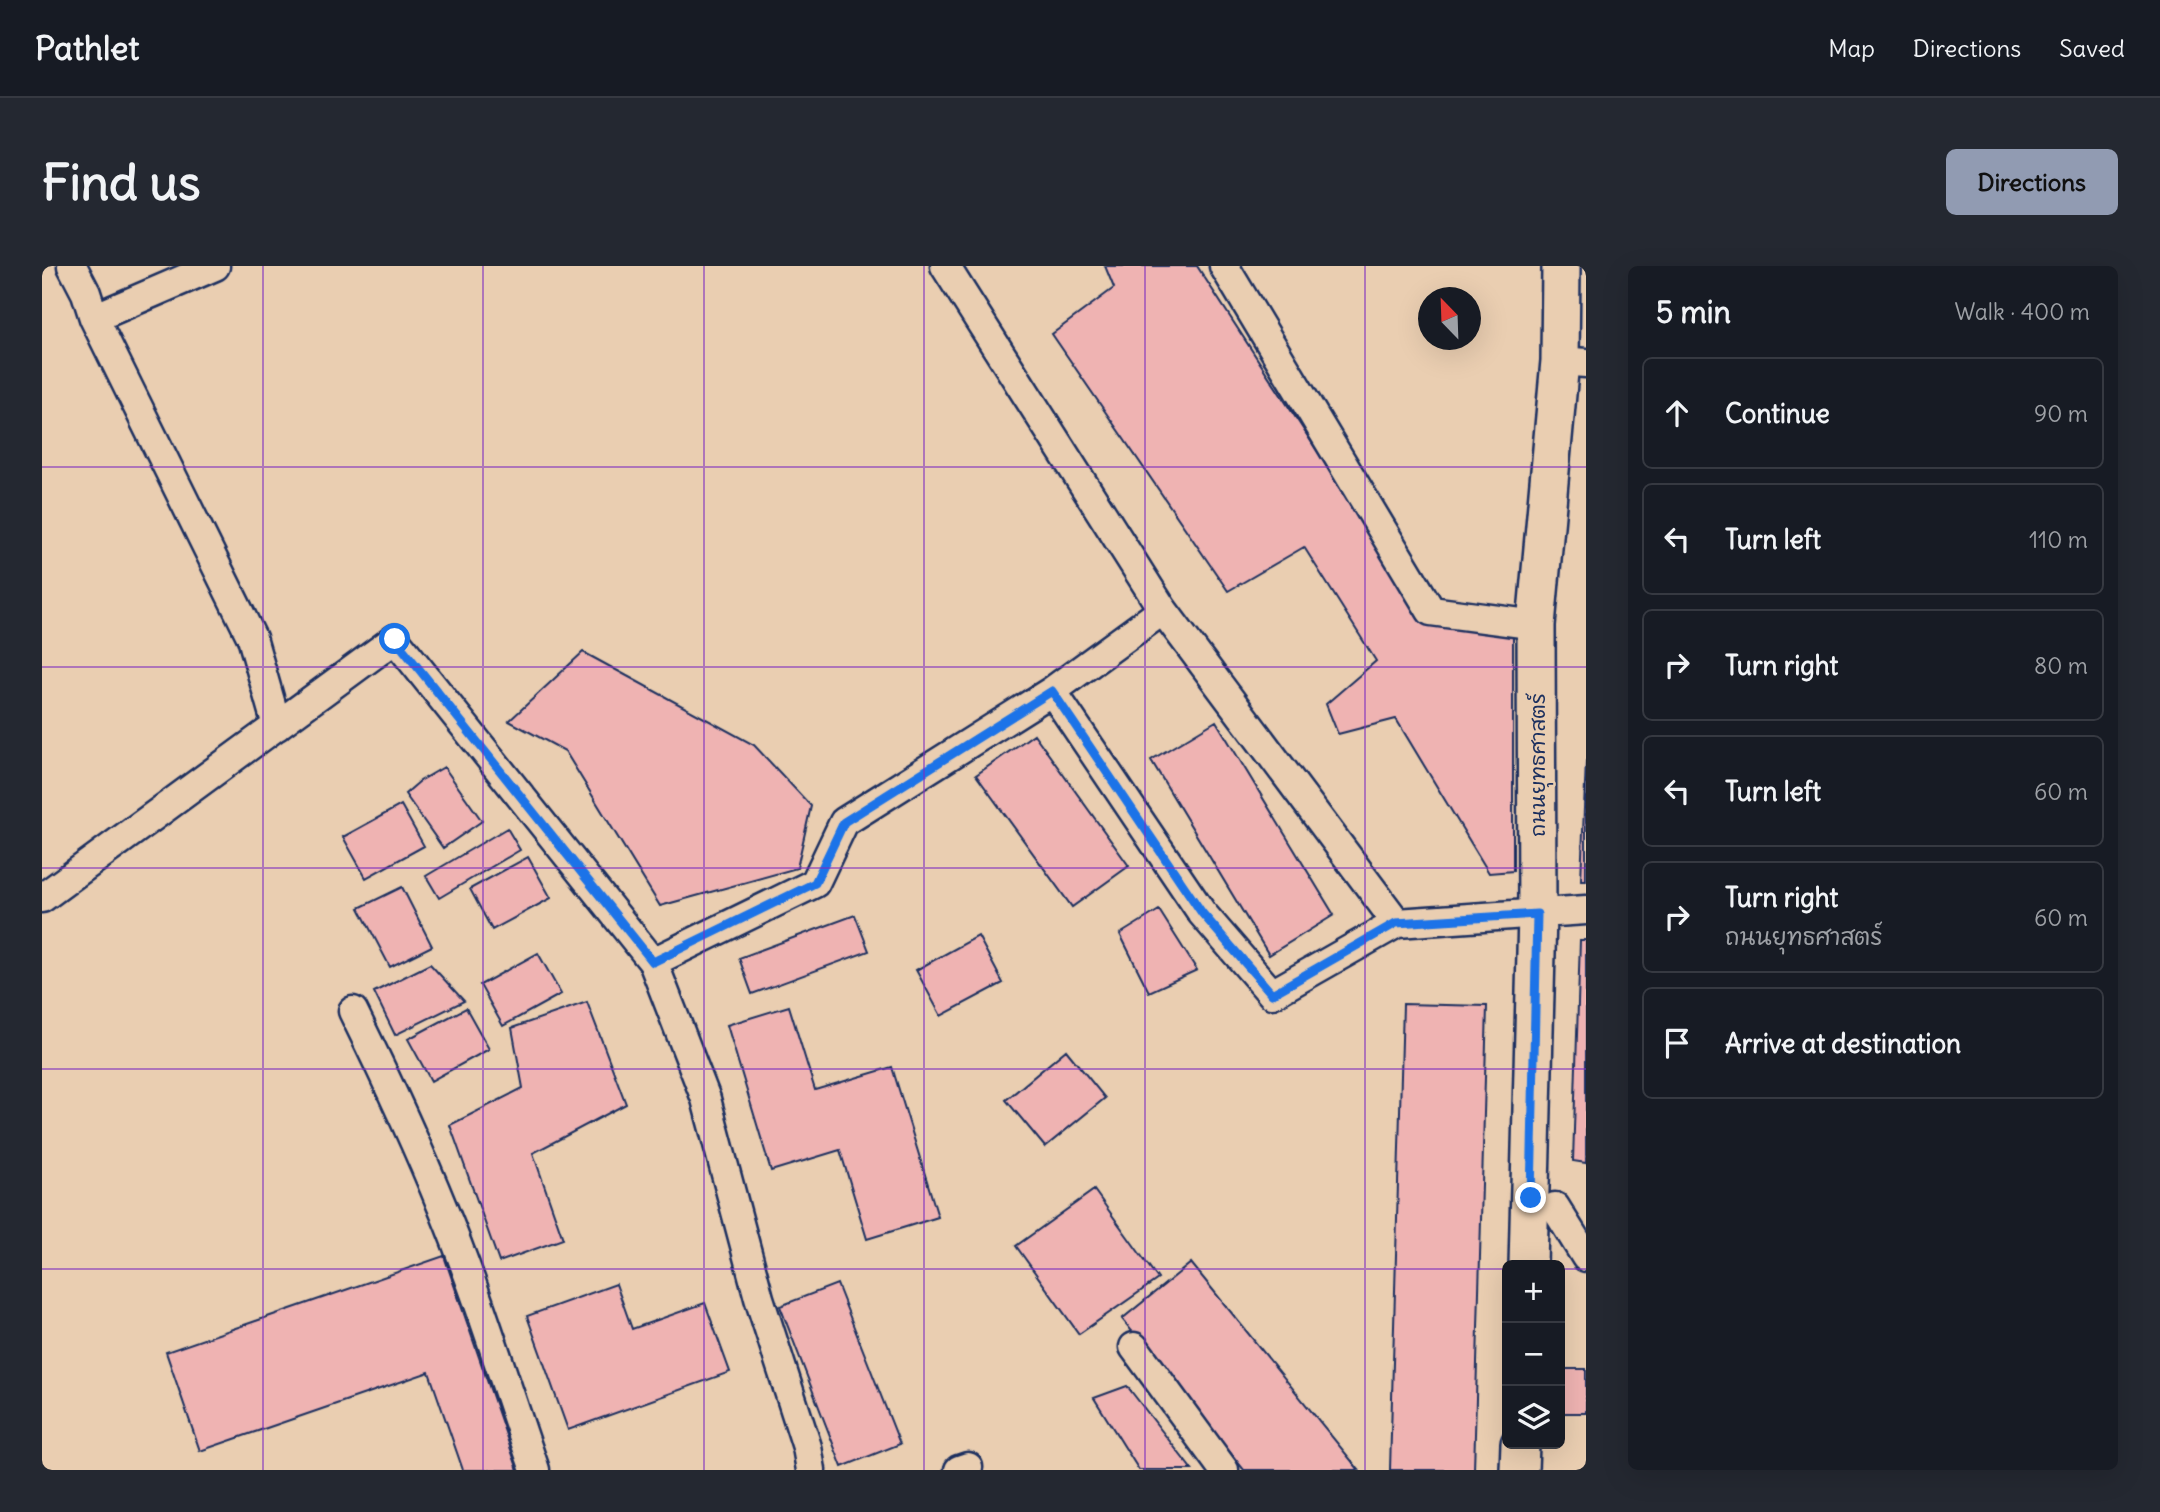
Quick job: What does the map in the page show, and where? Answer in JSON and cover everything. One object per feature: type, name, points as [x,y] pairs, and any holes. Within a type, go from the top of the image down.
[{"type":"street","points":[[72,266],[252,638],[277,726]]},
{"type":"street","points":[[90,305],[215,266]]},
{"type":"street","points":[[945,266],[1163,610],[1396,923]]},
{"type":"street","points":[[1224,266],[1431,611],[1536,625]]},
{"type":"street","name":"ถนนยุทธศาสตร์","points":[[1529,1260],[1543,1202],[1537,914],[1536,625],[1573,362],[1561,266]]},
{"type":"street","points":[[653,962],[815,883],[844,822],[1052,691],[1163,610]]},
{"type":"street","points":[[42,898],[395,639],[653,962],[706,1099],[759,1298],[807,1447],[811,1470]]},
{"type":"street","points":[[1052,691],[1202,913],[1272,994],[1396,923],[1586,910]]},
{"type":"street","points":[[353,1011],[387,1079],[443,1209],[471,1282],[535,1470]]},
{"type":"street","points":[[1543,1202],[1586,1211]]},
{"type":"street","points":[[1543,1202],[1586,1257]]},
{"type":"street","points":[[1134,1347],[1224,1470]]},
{"type":"street","points":[[1519,1470],[1520,1449]]},
{"type":"building","points":[[1105,266],[1197,266],[1426,618],[1513,627],[1513,871],[1489,873],[1396,719],[1338,734],[1326,704],[1376,661],[1304,547],[1228,591],[1052,334],[1114,288]]},
{"type":"building","points":[[583,652],[754,745],[811,806],[797,868],[660,906],[565,751],[509,721]]},
{"type":"building","points":[[1216,721],[1334,915],[1269,955],[1151,760]]},
{"type":"building","points":[[1034,734],[1129,866],[1072,907],[976,775]]},
{"type":"building","points":[[1586,760],[1586,880],[1581,880]]},
{"type":"building","points":[[444,767],[482,821],[443,848],[405,794],[420,781]]},
{"type":"building","points":[[401,805],[424,846],[366,878],[343,837]]},
{"type":"building","points":[[507,828],[520,850],[439,898],[426,876]]},
{"type":"building","points":[[528,857],[551,898],[492,930],[470,889]]},
{"type":"building","points":[[402,887],[432,946],[390,967],[359,908]]},
{"type":"building","points":[[1159,910],[1197,970],[1149,992],[1120,934]]},
{"type":"building","points":[[855,915],[869,951],[752,994],[739,958]]},
{"type":"building","points":[[978,936],[1003,983],[941,1016],[916,970]]},
{"type":"building","points":[[1580,940],[1586,940],[1586,1163],[1573,1161]]},
{"type":"building","points":[[538,953],[561,994],[503,1026],[480,985]]},
{"type":"building","points":[[430,964],[464,1001],[395,1035],[374,992]]},
{"type":"building","points":[[587,1002],[626,1104],[533,1153],[563,1239],[499,1262],[450,1125],[523,1088],[512,1028]]},
{"type":"building","points":[[1403,1004],[1487,1006],[1474,1470],[1390,1470]]},
{"type":"building","points":[[789,1006],[815,1090],[892,1067],[938,1217],[867,1239],[840,1150],[771,1171],[727,1025]]},
{"type":"building","points":[[466,1008],[489,1049],[431,1081],[408,1039]]},
{"type":"building","points":[[1066,1050],[1105,1098],[1045,1147],[1006,1100]]},
{"type":"building","points":[[1094,1190],[1158,1279],[1079,1334],[1016,1246]]},
{"type":"building","points":[[444,1256],[518,1470],[463,1470],[429,1372],[200,1451],[166,1352]]},
{"type":"building","points":[[1191,1263],[1359,1470],[1244,1470],[1122,1319]]},
{"type":"building","points":[[616,1284],[632,1329],[705,1303],[730,1372],[568,1430],[527,1316]]},
{"type":"building","points":[[837,1284],[900,1444],[842,1467],[780,1306]]},
{"type":"building","points":[[1565,1369],[1586,1369],[1586,1413],[1565,1413]]},
{"type":"building","points":[[1127,1386],[1192,1470],[1139,1470],[1094,1398]]},
{"type":"route","points":[[395,639],[653,962],[815,883],[844,822],[1052,691],[1202,913],[1272,994],[1396,923],[1537,914],[1531,1198]]}]
